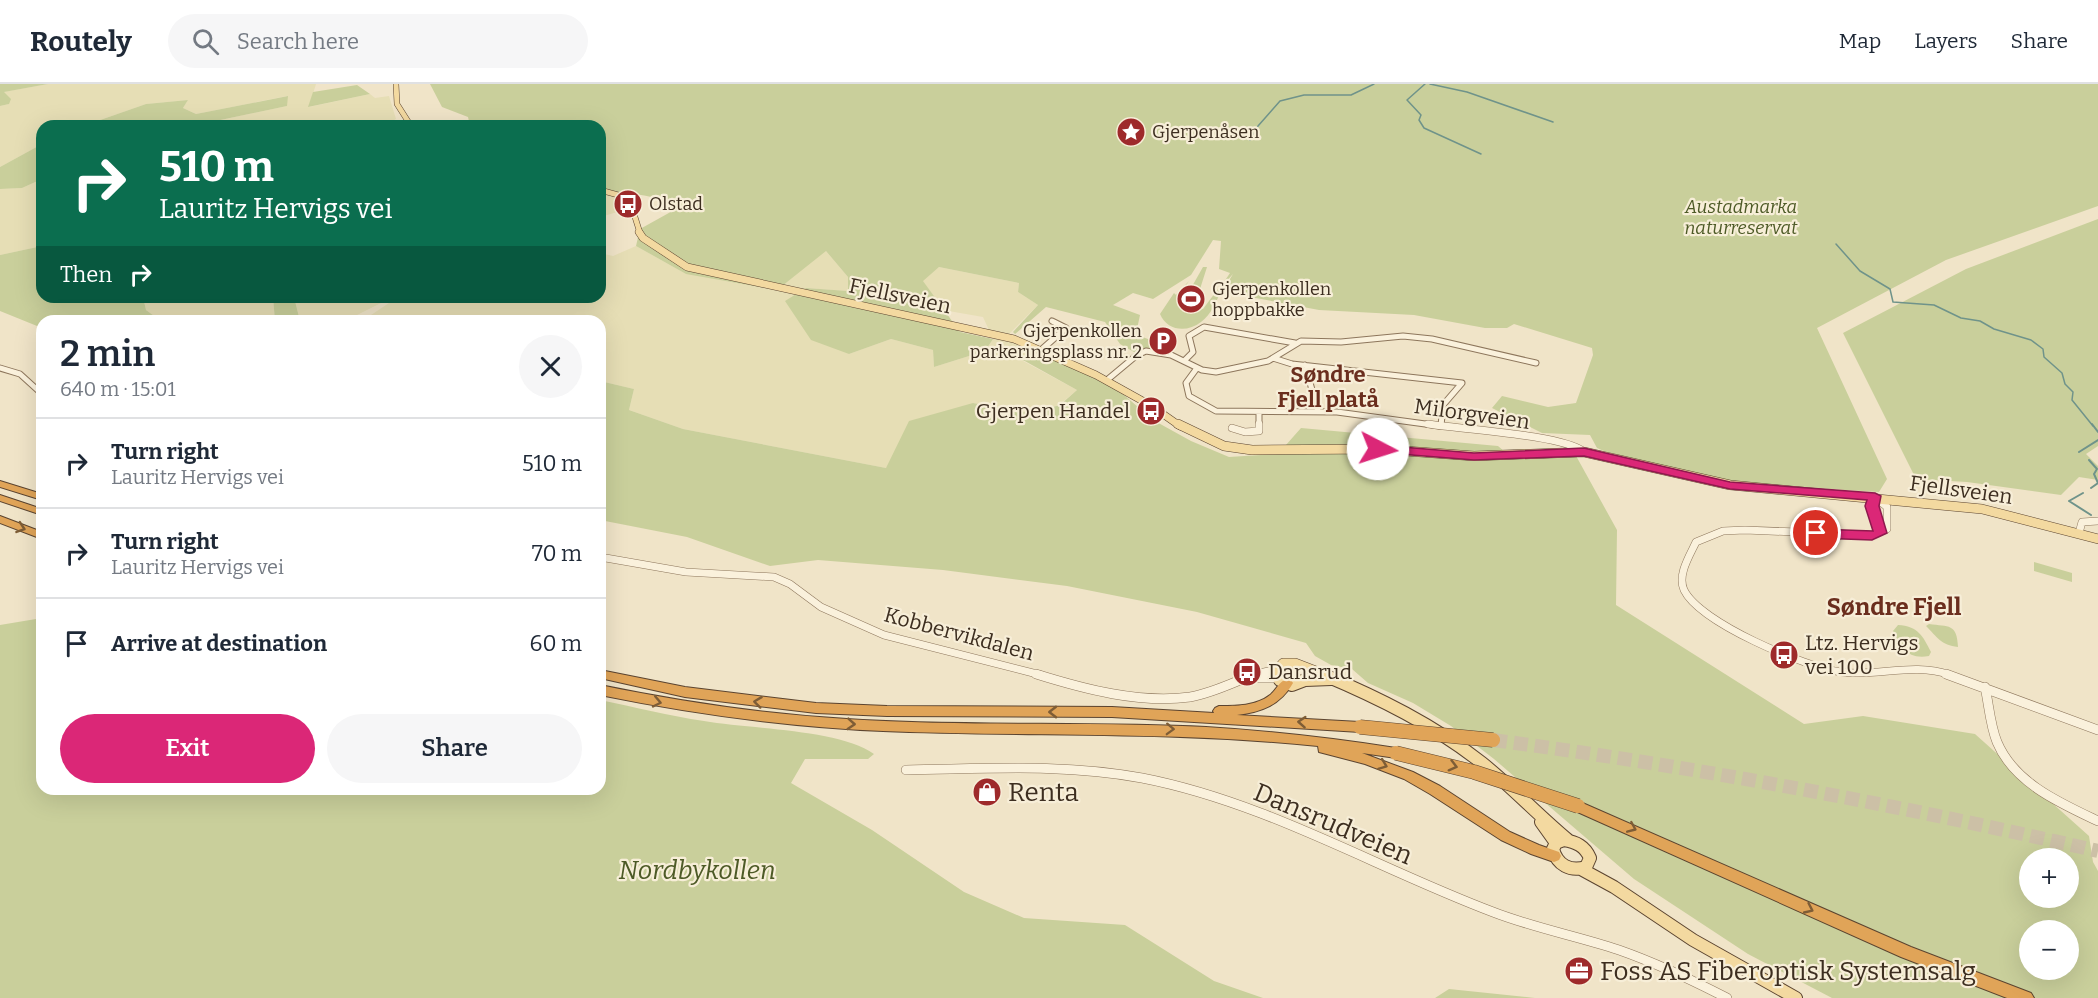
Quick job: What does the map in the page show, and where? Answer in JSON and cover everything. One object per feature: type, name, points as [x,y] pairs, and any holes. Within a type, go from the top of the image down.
[{"type":"highway","points":[[0,484],[36,495]]},
{"type":"highway","points":[[0,498],[36,510]]},
{"type":"highway","points":[[0,519],[36,534]]},
{"type":"highway","points":[[606,675],[685,692],[816,708],[887,711],[1112,712],[1251,709],[1274,700],[1281,677]]},
{"type":"highway","points":[[606,691],[687,707],[812,722],[896,726],[1223,731],[1316,740],[1396,753],[1474,772],[1578,806],[1906,952],[2026,998]]},
{"type":"highway","points":[[1112,712],[1360,727],[1493,740]]},
{"type":"highway","points":[[1223,731],[1324,748],[1389,766],[1433,788],[1515,843],[1560,846]]},
{"type":"main road","points":[[396,84],[399,107],[407,120]]},
{"type":"main road","name":"Fjellsveien","points":[[606,191],[629,198],[636,226],[643,238],[687,267],[929,322],[996,333],[1041,350],[1107,380],[1193,434],[1233,448],[1357,448],[1474,456],[1584,452],[1730,485],[1875,496],[1982,509],[2098,539]]},
{"type":"main road","points":[[1305,674],[1297,684],[1281,677],[1289,662],[1305,674],[1331,679],[1376,696],[1443,734],[1483,764],[1537,815],[1560,846],[1563,865],[1585,866],[1693,940],[1796,998]]},
{"type":"main road","points":[[1560,846],[1585,849],[1585,866]]},
{"type":"street","points":[[1041,350],[1066,328],[1052,321]]},
{"type":"street","points":[[1184,361],[1193,352],[1189,336],[1204,327],[1295,343],[1417,336],[1536,363]]},
{"type":"street","points":[[1107,380],[1142,352],[1163,353],[1197,368],[1221,371],[1273,358],[1295,343]]},
{"type":"street","points":[[1273,358],[1305,365],[1462,383],[1443,405],[1442,426]]},
{"type":"street","points":[[1305,365],[1318,411]]},
{"type":"street","points":[[0,368],[20,374],[36,389]]},
{"type":"street","name":"Milorgveien","points":[[1197,368],[1185,386],[1192,399],[1216,411],[1318,411],[1562,443],[1577,446],[1584,452]]},
{"type":"street","points":[[1232,428],[1245,432],[1259,431],[1259,412]]},
{"type":"street","points":[[1880,533],[1872,506],[1875,496],[1887,507],[1887,529],[1880,533],[1872,535],[1723,531],[1696,542],[1684,574],[1683,586],[1692,602],[1707,615],[1757,642],[1816,666],[1841,672],[1922,669],[1944,673],[2098,730]]},
{"type":"street","points":[[2079,533],[2082,522],[2098,521]]},
{"type":"street","name":"Kobbervikdalen","points":[[606,558],[686,572],[774,577],[790,584],[820,607],[884,635],[991,661],[1091,689],[1141,696],[1189,697],[1246,678],[1281,677]]},
{"type":"street","points":[[1985,687],[1998,742],[2006,757],[2041,790],[2098,821]]},
{"type":"street","name":"Dansrudveien","points":[[906,770],[1080,768],[1143,778],[1200,793],[1315,836],[1444,893],[1496,913],[1603,945],[1656,964],[1727,998]]},
{"type":"shaded area","points":[[48,84],[316,84],[309,107],[370,94],[375,98],[389,96],[396,119],[220,120],[287,106],[287,96],[196,114],[183,108],[188,100],[146,104],[100,120],[36,120],[36,147],[0,167],[0,106],[9,104],[3,92]]},
{"type":"shaded area","points":[[36,182],[36,247],[0,255],[0,189],[22,188]]},
{"type":"shaded area","points":[[606,191],[636,192],[621,211],[606,215]]},
{"type":"shaded area","points":[[636,246],[686,274],[826,251],[848,277],[848,291],[806,288],[849,354],[891,339],[933,350],[934,367],[985,351],[993,339],[983,317],[943,310],[922,280],[939,267],[1019,283],[1018,292],[1038,305],[1005,338],[1034,351],[1023,361],[1077,390],[1059,405],[1031,413],[973,403],[886,468],[683,429],[629,410],[634,389],[606,382],[606,315],[371,315],[389,303],[606,303],[606,254],[613,256]]},
{"type":"shaded area","points":[[144,303],[274,303],[274,315],[153,315],[146,310]]},
{"type":"shaded area","points":[[296,303],[381,303],[357,315],[298,315]]},
{"type":"green space","points":[[0,84],[48,84],[4,92],[11,99],[9,104],[0,106]]},
{"type":"green space","name":"Austadmarka naturreservat","points":[[430,84],[2098,84],[2098,206],[1946,260],[1817,328],[1887,479],[1879,492],[1761,485],[1699,476],[1604,451],[1597,448],[1590,435],[1542,433],[1492,408],[1502,396],[1548,407],[1576,403],[1593,355],[1592,348],[1514,324],[1507,328],[1485,328],[1414,315],[1319,310],[1229,293],[1224,289],[1233,274],[1220,288],[1230,273],[1219,269],[1221,241],[1213,240],[1191,275],[1153,299],[1133,293],[1113,305],[1140,315],[1137,329],[1140,336],[1174,349],[1134,352],[1120,344],[1105,322],[1046,307],[1015,334],[1013,332],[1038,305],[1018,292],[1019,283],[939,267],[923,281],[960,332],[993,339],[985,351],[934,367],[933,350],[891,339],[849,354],[811,340],[785,301],[806,288],[848,291],[848,277],[826,251],[777,290],[686,274],[636,246],[640,229],[676,209],[658,199],[606,191],[606,120],[469,120],[468,117],[442,107]]},
{"type":"green space","points":[[357,85],[370,94],[308,107],[313,92]]},
{"type":"green space","points":[[288,96],[287,106],[220,120],[100,120],[146,104],[188,100],[183,108],[196,114]]},
{"type":"green space","points":[[36,147],[36,182],[22,188],[0,189],[0,167]]},
{"type":"green space","points":[[2098,219],[2098,446],[2086,454],[2098,466],[2098,480],[2079,477],[2061,495],[1967,482],[1916,479],[1843,333],[1966,269]]},
{"type":"green space","points":[[36,247],[36,303],[144,303],[146,310],[153,315],[36,315],[36,326],[0,311],[0,255]]},
{"type":"green space","name":"Gjerpenkollen hoppbakke","points":[[1203,267],[1207,267],[1194,308],[1203,309],[1218,289],[1222,289],[1216,302],[1208,315],[1196,326],[1184,329],[1172,327],[1163,320],[1160,314],[1174,293],[1176,295],[1189,281],[1182,291],[1182,304]]},
{"type":"green space","points":[[274,303],[296,303],[298,315],[274,315]]},
{"type":"green space","points":[[1044,354],[1102,381],[1124,395],[1153,420],[1191,441],[1229,457],[1278,454],[1301,428],[1498,446],[1512,458],[1575,454],[1617,530],[1616,605],[1804,724],[1863,716],[1975,734],[2089,836],[2093,862],[2098,871],[2098,998],[1832,998],[1748,954],[1634,879],[1494,759],[1451,726],[1413,703],[1368,683],[1352,669],[1331,665],[1315,656],[1306,643],[1197,612],[1067,586],[943,570],[818,560],[770,566],[687,537],[606,521],[606,382],[634,389],[629,410],[683,429],[886,468],[909,421],[973,403],[1031,413],[1060,405],[1077,390],[1023,360]]},
{"type":"green space","points":[[2034,562],[2072,573],[2072,582],[2034,571]]},
{"type":"green space","name":"Nordbykollen","points":[[36,619],[36,795],[606,795],[606,701],[691,719],[793,731],[839,739],[874,754],[868,759],[805,759],[791,783],[872,830],[964,892],[1024,918],[1125,925],[1214,981],[1263,998],[0,998],[0,625]]},
{"type":"green space","points":[[1929,624],[1947,626],[1954,630],[1958,647],[1940,640],[1926,626]]},
{"type":"green space","points":[[1898,625],[1910,627],[1919,633],[1931,652],[1929,656],[1916,656],[1906,651],[1893,631]]},
{"type":"green space","points":[[1449,989],[1535,998],[1435,998]]},
{"type":"waterway","points":[[1250,140],[1258,126],[1280,101],[1304,95],[1351,95],[1374,84]]},
{"type":"waterway","points":[[1425,84],[1407,100],[1421,115],[1419,120],[1424,128],[1481,154]]},
{"type":"waterway","points":[[1430,84],[1467,92],[1553,122]]},
{"type":"waterway","points":[[1836,244],[1860,271],[1890,289],[1893,302],[1934,305],[1961,318],[1980,321],[1994,329],[2031,340],[2043,349],[2044,357],[2062,373],[2065,384],[2073,392],[2072,400],[2093,426]]},
{"type":"waterway","points":[[2092,424],[2098,432]]},
{"type":"waterway","points":[[2079,452],[2098,440]]},
{"type":"waterway","points":[[2089,460],[2097,469],[2094,474],[2098,483],[2091,488]]},
{"type":"waterway","points":[[2083,493],[2069,501],[2091,515]]},
{"type":"tunnel","points":[[1493,740],[1645,762],[1797,788],[2098,851]]},
{"type":"place","name":"Gjerpenåsen","points":[[1131,132]]},
{"type":"place","name":"Olstad","points":[[628,204]]},
{"type":"place","name":"Gjerpenkollen hoppbakke","points":[[1191,299]]},
{"type":"place","name":"Gjerpenkollen parkeringsplass nr. 2","points":[[1163,341]]},
{"type":"place","name":"Gjerpen Handel","points":[[1151,411]]},
{"type":"place","name":"Ltz. Hervigs vei 100","points":[[1784,655]]},
{"type":"place","name":"Dansrud","points":[[1247,672]]},
{"type":"place","name":"Renta","points":[[987,792]]},
{"type":"place","name":"Foss AS Fiberoptisk Systemsalg","points":[[1579,971]]},
{"type":"district","name":"Søndre Fjell platå","points":[[1328,386]]},
{"type":"district","name":"Søndre Fjell","points":[[1894,607]]},
{"type":"route","points":[[1378,449],[1474,456],[1559,451],[1584,452],[1619,458],[1689,478],[1730,485],[1875,496],[1871,501],[1880,533],[1872,535],[1816,533]]}]
